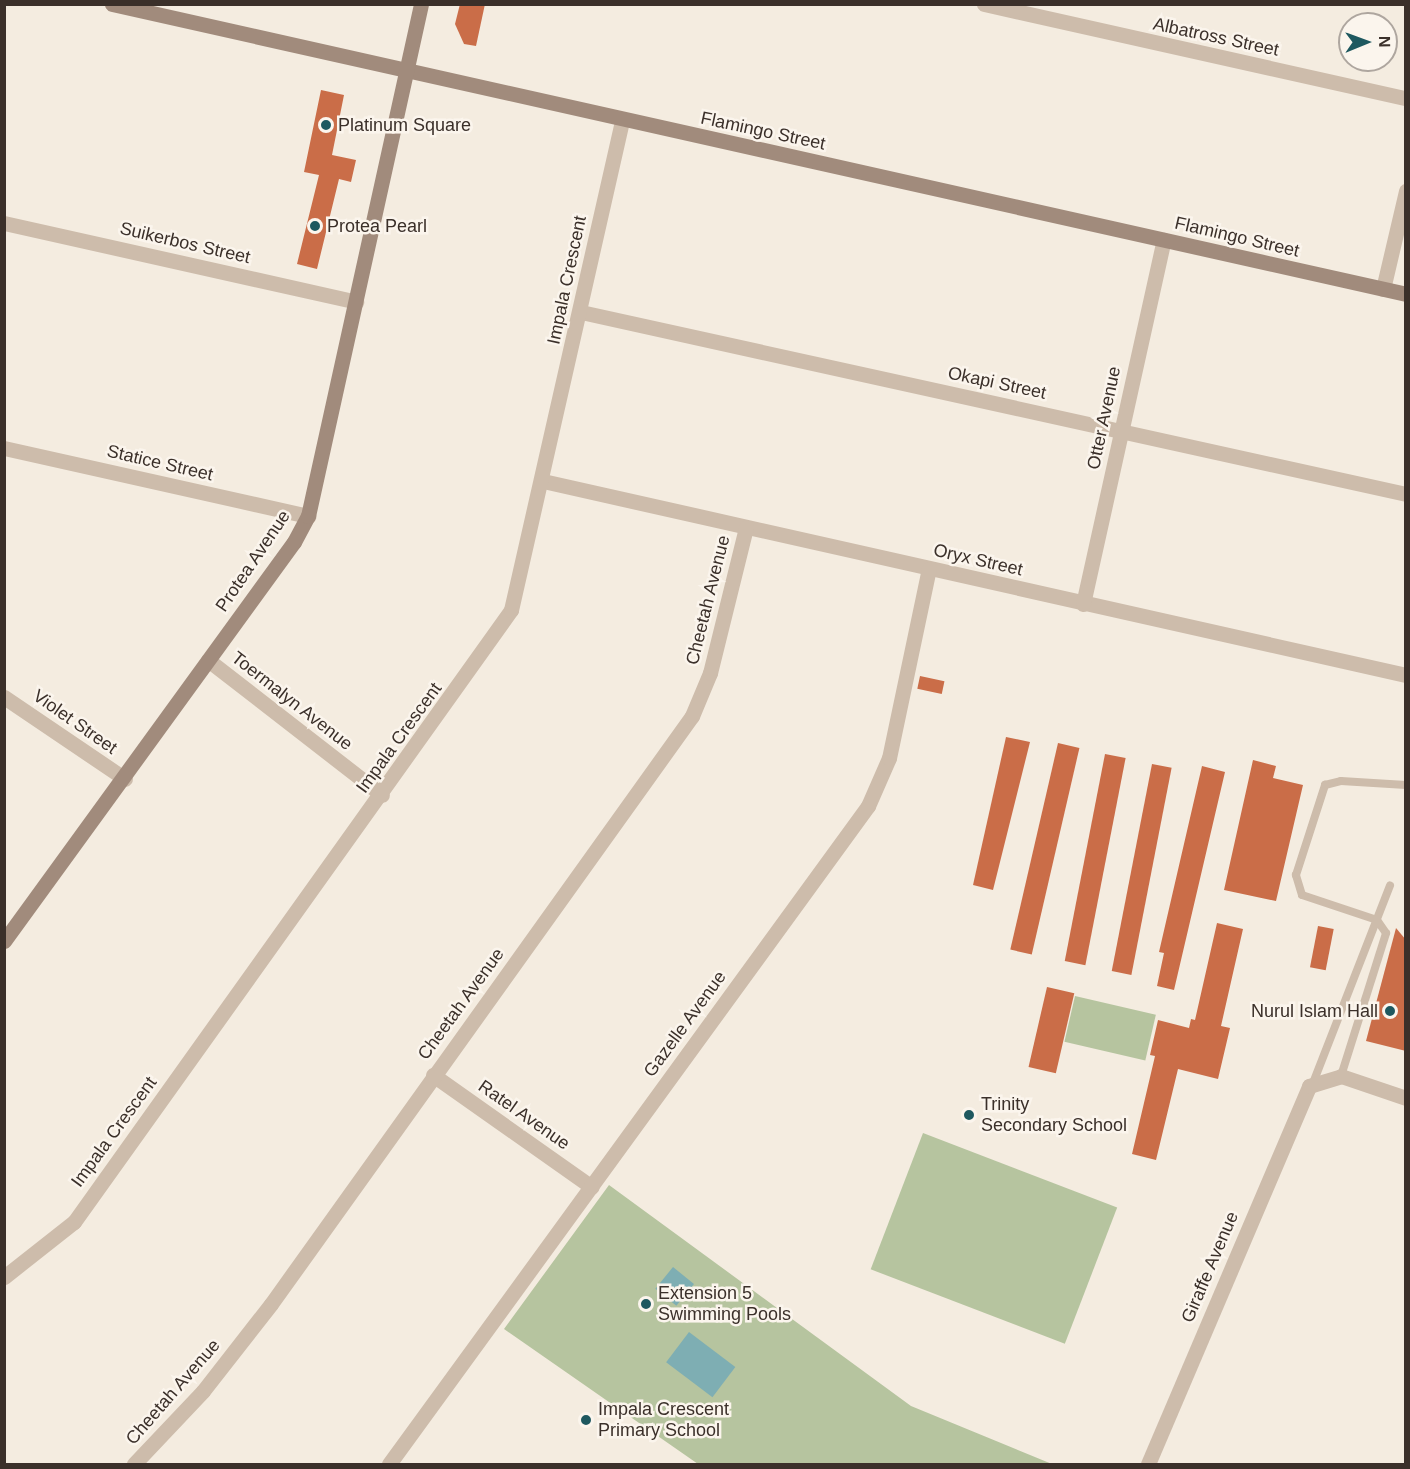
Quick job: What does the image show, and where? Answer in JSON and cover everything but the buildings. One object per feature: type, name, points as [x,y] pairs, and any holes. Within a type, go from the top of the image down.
[{"type":"street","name":"Flamingo Street","points":[[112,4],[406,69],[622,121],[1406,294]]},
{"type":"street","name":"Protea Avenue","points":[[4,941],[125,779],[294,542],[308,516],[421,4]]},
{"type":"street","name":"Albatross Street","points":[[984,4],[1406,98]]},
{"type":"street","name":"Impala Crescent","points":[[4,1277],[74,1222],[382,795],[511,610],[543,481],[622,121]]},
{"type":"street","points":[[1383,289],[1406,191]]},
{"type":"street","name":"Suikerbos Street","points":[[4,223],[356,302]]},
{"type":"street","name":"Otter Avenue","points":[[1083,604],[1164,240]]},
{"type":"street","name":"Okapi Street","points":[[581,312],[1406,494]]},
{"type":"street","name":"Statice Street","points":[[4,448],[308,516]]},
{"type":"street","name":"Oryx Street","points":[[543,481],[1406,675]]},
{"type":"street","name":"Cheetah Avenue","points":[[134,1464],[224,1366],[692,716],[710,673],[746,527]]},
{"type":"street","name":"Gazelle Avenue","points":[[389,1464],[881,782],[929,569]]},
{"type":"street","name":"Toermalyn Avenue","points":[[208,660],[382,795]]},
{"type":"street","name":"Violet Street","points":[[4,697],[125,779]]},
{"type":"street","name":"Ratel Avenue","points":[[433,1075],[591,1186]]},
{"type":"street","points":[[1311,1084],[1341,1076],[1406,1098]]},
{"type":"street","name":"Giraffe Avenue","points":[[1148,1464],[1311,1084]]},
{"type":"lane","points":[[1341,1076],[1386,933],[1377,920],[1310,901],[1302,896],[1296,875],[1325,785],[1341,780],[1406,785]]},
{"type":"lane","points":[[1311,1084],[1390,885]]},
{"type":"green space","points":[[1075,996],[1156,1015],[1145,1060],[1064,1042]]},
{"type":"green space","points":[[923,1133],[1117,1208],[1065,1344],[871,1269]]},
{"type":"green space","name":"Extension 5 Swimming Pools","points":[[609,1185],[911,1406],[1052,1464],[698,1464],[504,1329]]},
{"type":"water","points":[[673,1267],[694,1284],[676,1306],[655,1289]]},
{"type":"water","points":[[689,1332],[735,1367],[712,1397],[666,1362]]},
{"type":"place","name":"Platinum Square","points":[[326,125]]},
{"type":"place","name":"Protea Pearl","points":[[315,226]]},
{"type":"place","name":"Nurul Islam Hall","points":[[1390,1011]]},
{"type":"place","name":"Trinity Secondary School","points":[[969,1115]]},
{"type":"place","name":"Extension 5 Swimming Pools","points":[[646,1304]]},
{"type":"place","name":"Impala Crescent Primary School","points":[[586,1420]]}]
